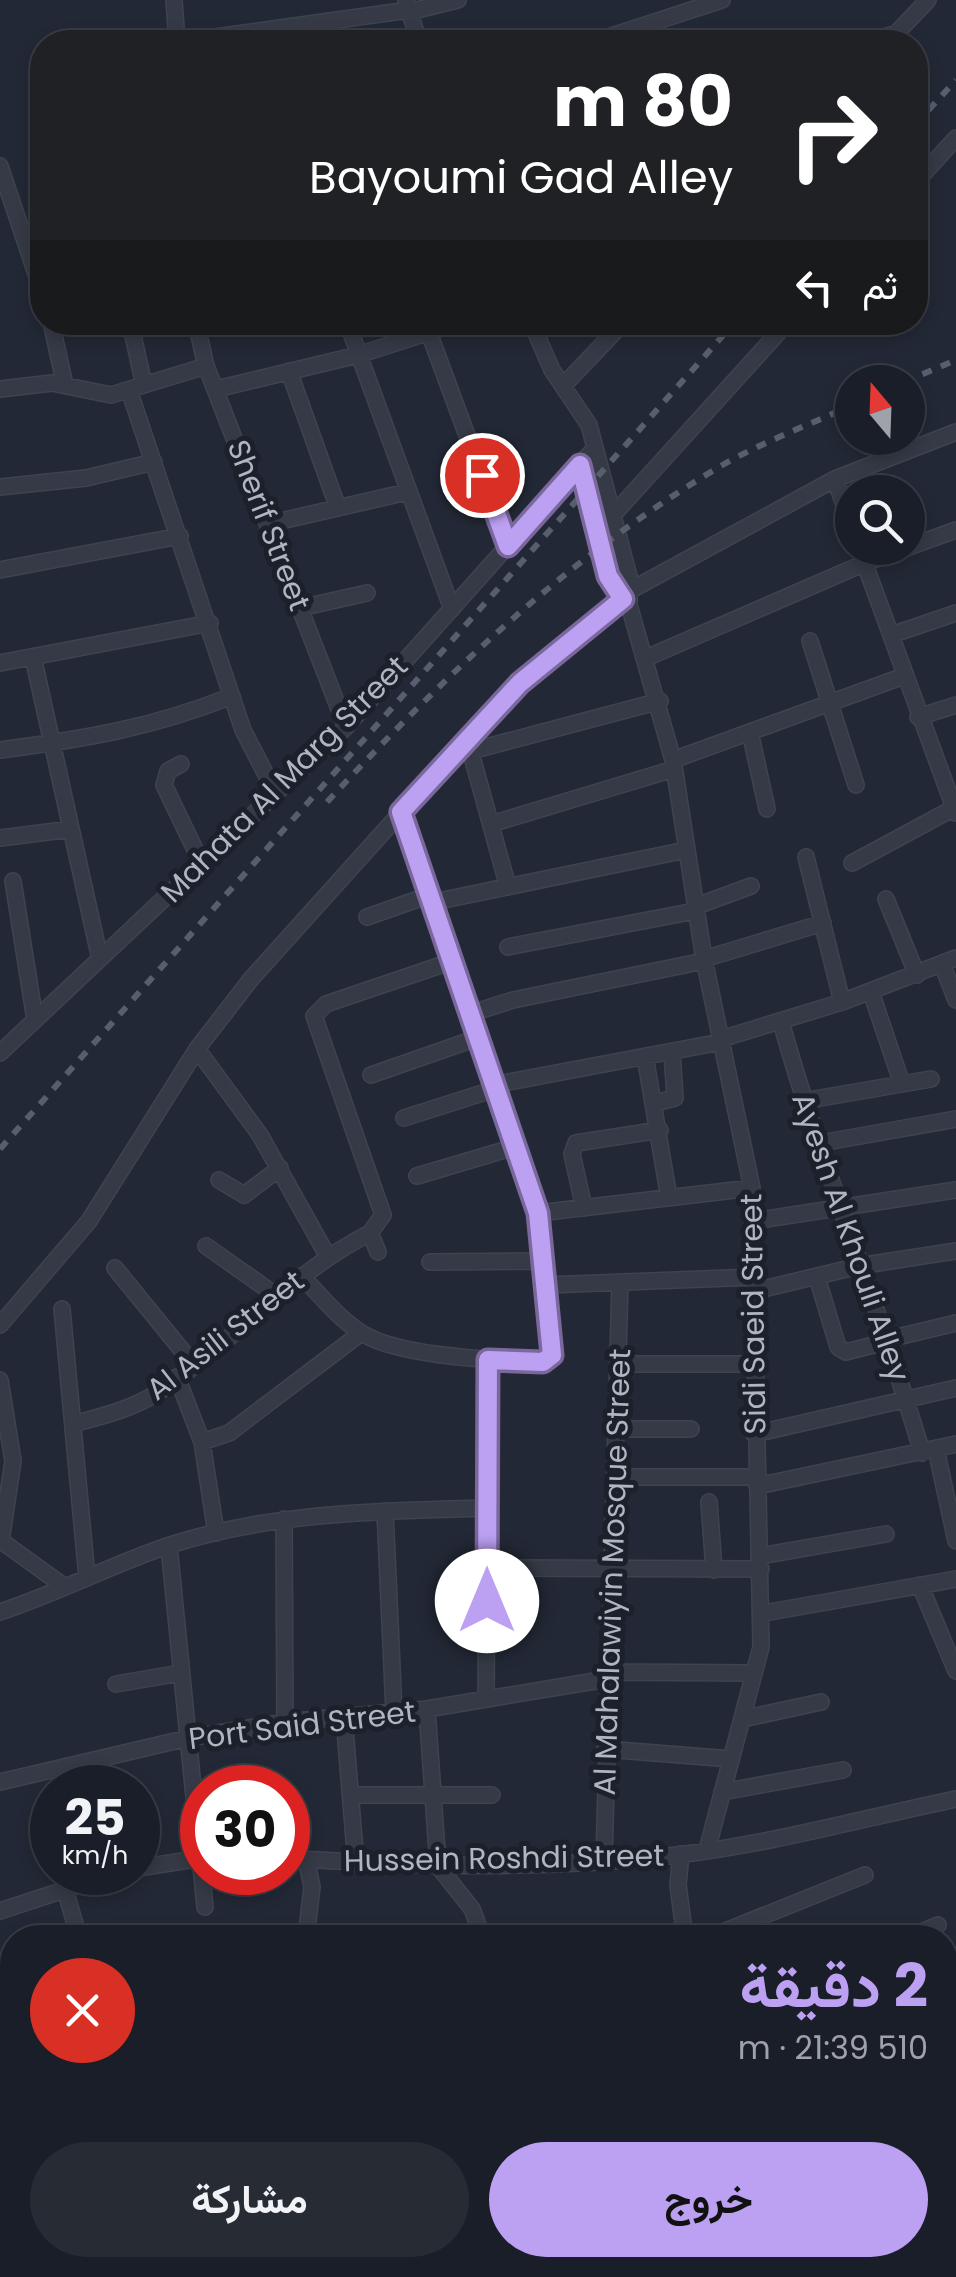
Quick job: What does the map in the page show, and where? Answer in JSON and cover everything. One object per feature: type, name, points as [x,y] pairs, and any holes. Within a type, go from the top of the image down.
[{"type":"street","points":[[174,0],[177,30]]},
{"type":"street","points":[[257,30],[458,0]]},
{"type":"street","points":[[622,30],[681,6],[722,0]]},
{"type":"street","points":[[900,30],[928,0]]},
{"type":"street","points":[[928,169],[956,138]]},
{"type":"street","points":[[0,166],[30,256]]},
{"type":"street","points":[[54,335],[65,385]]},
{"type":"street","points":[[131,335],[136,387],[154,462],[250,746],[276,794]]},
{"type":"street","name":"Sherif Street","points":[[199,335],[206,366],[346,727]]},
{"type":"street","points":[[351,335],[452,609]]},
{"type":"street","points":[[216,389],[358,355],[409,335]]},
{"type":"street","points":[[430,335],[508,546]]},
{"type":"street","points":[[537,335],[589,425],[613,515],[628,598]]},
{"type":"street","points":[[563,386],[612,335]]},
{"type":"street","points":[[613,515],[776,335]]},
{"type":"street","points":[[0,389],[65,385],[92,394],[136,387],[206,366]]},
{"type":"street","points":[[289,371],[338,508]]},
{"type":"street","points":[[843,475],[956,432]]},
{"type":"street","name":"Mahata Al Marg Street","points":[[0,1053],[346,727],[595,448]]},
{"type":"street","points":[[0,487],[86,478],[154,462]]},
{"type":"street","points":[[580,465],[608,576],[628,598]]},
{"type":"street","points":[[0,1325],[89,1221],[197,1049],[251,979],[401,812],[469,745],[520,683],[628,598],[835,478]]},
{"type":"street","points":[[268,524],[407,492]]},
{"type":"street","points":[[925,539],[956,530]]},
{"type":"street","points":[[0,570],[180,536]]},
{"type":"street","points":[[646,658],[843,565]]},
{"type":"street","points":[[852,863],[955,811],[865,565]]},
{"type":"street","points":[[300,608],[367,593]]},
{"type":"street","name":"Sidi Saeid Street","points":[[628,598],[660,701],[674,765],[704,960],[752,1188],[754,1434],[764,1613],[754,1673],[707,1850]]},
{"type":"street","points":[[890,635],[956,613]]},
{"type":"street","points":[[0,664],[210,623]]},
{"type":"street","points":[[810,641],[856,785]]},
{"type":"street","points":[[33,657],[100,959]]},
{"type":"street","points":[[491,824],[674,765],[750,732],[904,676]]},
{"type":"street","points":[[0,750],[142,728],[232,696]]},
{"type":"street","points":[[469,745],[660,701]]},
{"type":"street","points":[[918,717],[956,705]]},
{"type":"street","points":[[750,732],[767,810]]},
{"type":"street","points":[[469,745],[508,887]]},
{"type":"street","points":[[180,764],[168,771],[164,785],[202,864]]},
{"type":"street","points":[[301,1276],[361,1333],[386,1343],[488,1360],[548,1360],[552,1349],[538,1213],[401,812]]},
{"type":"street","points":[[0,838],[71,829]]},
{"type":"street","points":[[366,917],[428,899],[508,887],[686,850]]},
{"type":"street","points":[[806,857],[842,1002]]},
{"type":"street","points":[[13,881],[35,1020]]},
{"type":"street","points":[[508,946],[695,909],[752,886]]},
{"type":"street","points":[[886,898],[917,975]]},
{"type":"street","points":[[468,1014],[513,1000],[704,960],[823,923]]},
{"type":"street","points":[[404,1118],[494,1087],[721,1041],[872,992],[949,961],[956,1000]]},
{"type":"street","points":[[378,1252],[370,1233],[384,1214],[314,1016],[326,1004],[450,962]]},
{"type":"street","points":[[872,992],[902,1084]]},
{"type":"street","name":"Ayesh Al Khouli Alley","points":[[781,1022],[815,1144],[955,1531]]},
{"type":"street","points":[[371,1074],[477,1038]]},
{"type":"street","points":[[197,1049],[280,1168],[328,1254]]},
{"type":"street","points":[[654,1103],[675,1098],[672,1051]]},
{"type":"street","points":[[645,1056],[669,1198]]},
{"type":"street","points":[[803,1101],[931,1078]]},
{"type":"street","points":[[815,1144],[956,1118]]},
{"type":"street","points":[[584,1208],[572,1154],[576,1143],[660,1130]]},
{"type":"street","points":[[417,1176],[515,1147]]},
{"type":"street","points":[[219,1180],[244,1196],[280,1168]]},
{"type":"street","points":[[538,1213],[752,1188]]},
{"type":"street","points":[[754,1221],[956,1190]]},
{"type":"street","name":"Al Asili Street","points":[[73,1424],[117,1413],[177,1378],[328,1254],[370,1233]]},
{"type":"street","points":[[206,1246],[277,1296]]},
{"type":"street","points":[[547,1285],[755,1284],[817,1277],[858,1266],[956,1251]]},
{"type":"street","points":[[430,1262],[545,1261]]},
{"type":"street","points":[[116,1268],[194,1365]]},
{"type":"street","points":[[817,1277],[841,1350],[956,1324]]},
{"type":"street","name":"Al Mahalawiyin Mosque Street","points":[[604,1861],[607,1676],[618,1478],[620,1282]]},
{"type":"street","points":[[62,1309],[87,1578]]},
{"type":"street","points":[[202,1442],[229,1433],[361,1333]]},
{"type":"street","points":[[486,1699],[488,1360]]},
{"type":"street","points":[[618,1364],[754,1364]]},
{"type":"street","points":[[177,1378],[202,1442],[216,1532]]},
{"type":"street","points":[[0,1380],[13,1462],[0,1541],[65,1587]]},
{"type":"street","points":[[754,1434],[956,1388]]},
{"type":"street","points":[[618,1429],[692,1429]]},
{"type":"street","points":[[618,1478],[756,1482],[956,1444]]},
{"type":"street","points":[[708,1502],[714,1570]]},
{"type":"street","points":[[0,1612],[169,1546],[216,1532],[284,1518],[487,1508]]},
{"type":"street","points":[[385,1511],[394,1712]]},
{"type":"street","points":[[284,1518],[285,1722]]},
{"type":"street","points":[[487,1568],[714,1570],[886,1534]]},
{"type":"street","points":[[169,1546],[191,1765]]},
{"type":"street","points":[[764,1613],[956,1579]]},
{"type":"street","points":[[920,1585],[951,1647],[956,1671]]},
{"type":"street","name":"Port Said Street","points":[[0,1782],[188,1738],[285,1722],[427,1709],[607,1676],[754,1673]]},
{"type":"street","points":[[116,1684],[182,1674]]},
{"type":"street","points":[[742,1719],[821,1702]]},
{"type":"street","points":[[427,1709],[438,1866],[472,1909],[478,1925]]},
{"type":"street","points":[[344,1717],[356,1864]]},
{"type":"street","points":[[605,1749],[731,1758]]},
{"type":"street","points":[[722,1792],[842,1770]]},
{"type":"street","points":[[350,1795],[492,1795]]},
{"type":"street","name":"Hussein Roshdi Street","points":[[310,1860],[438,1866],[604,1861],[681,1854],[956,1800]]},
{"type":"street","points":[[681,1854],[678,1885],[683,1925]]},
{"type":"street","points":[[740,1925],[865,1875]]},
{"type":"street","points":[[308,1925],[310,1878]]},
{"type":"street","points":[[0,1911],[48,1895]]},
{"type":"street","points":[[68,1895],[76,1925]]},
{"type":"street","points":[[204,1895],[205,1907]]},
{"type":"railway","points":[[928,111],[956,80]]},
{"type":"railway","points":[[0,1149],[723,335]]},
{"type":"railway","points":[[925,373],[956,360]]},
{"type":"railway","points":[[327,802],[462,665],[607,542],[730,461],[835,413]]},
{"type":"route","points":[[482,475],[508,546],[580,465],[608,576],[623,599],[520,683],[401,812],[538,1213],[545,1261],[552,1355],[543,1362],[488,1360],[487,1601]]}]
